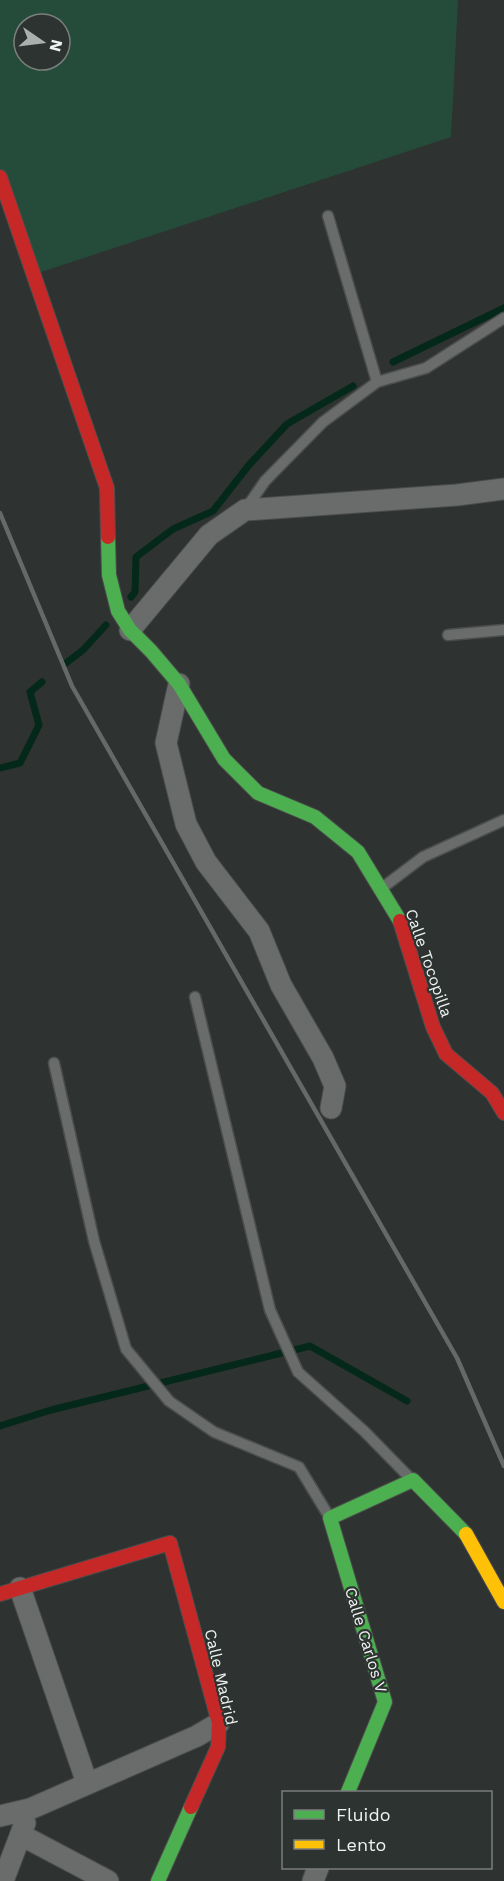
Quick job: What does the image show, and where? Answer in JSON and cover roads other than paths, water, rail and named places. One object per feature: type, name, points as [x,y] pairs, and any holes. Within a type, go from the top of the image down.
[{"type":"street","name":"Calle Tocopilla","points":[[0,177],[107,488],[109,575],[118,611],[130,630],[179,684],[224,759],[258,793],[315,817],[358,852],[399,918],[433,1027],[446,1054],[492,1093],[504,1113]]},
{"type":"street","points":[[130,630],[209,535],[245,510],[457,495],[504,489]]},
{"type":"street","points":[[179,684],[166,743],[186,824],[206,862],[260,931],[281,985],[323,1058],[335,1086],[332,1108]]},
{"type":"street","points":[[330,1518],[413,1480],[465,1532],[504,1602]]},
{"type":"street","name":"Calle Carlos V","points":[[330,1518],[385,1702],[348,1791]]},
{"type":"street","name":"Calle Madrid","points":[[21,1588],[170,1543],[219,1723],[218,1747],[158,1881]]},
{"type":"street","points":[[0,1594],[21,1588],[87,1783]]},
{"type":"street","points":[[0,1816],[30,1809],[197,1736],[219,1723]]},
{"type":"street","points":[[3,1881],[30,1809]]},
{"type":"street","points":[[21,1835],[108,1881]]},
{"type":"lane","points":[[328,216],[377,382]]},
{"type":"lane","points":[[245,510],[265,481],[323,422],[377,382],[426,368],[504,318]]},
{"type":"lane","points":[[448,635],[504,630]]},
{"type":"lane","points":[[381,889],[423,857],[504,820]]},
{"type":"lane","points":[[195,997],[274,1320],[298,1372],[364,1431],[413,1480]]},
{"type":"lane","points":[[54,1064],[94,1241],[126,1349],[169,1401],[214,1432],[299,1467],[330,1518]]},
{"type":"waterway","points":[[393,362],[504,308]]},
{"type":"waterway","points":[[131,597],[135,592],[136,557],[173,529],[213,511],[249,465],[287,424],[353,386]]},
{"type":"waterway","points":[[66,663],[83,650],[106,625]]},
{"type":"waterway","points":[[0,768],[20,763],[39,725],[30,692],[42,682]]},
{"type":"waterway","points":[[0,1426],[51,1410],[310,1346],[407,1401]]},
{"type":"railway","points":[[0,513],[72,686],[457,1358],[504,1466]]}]
